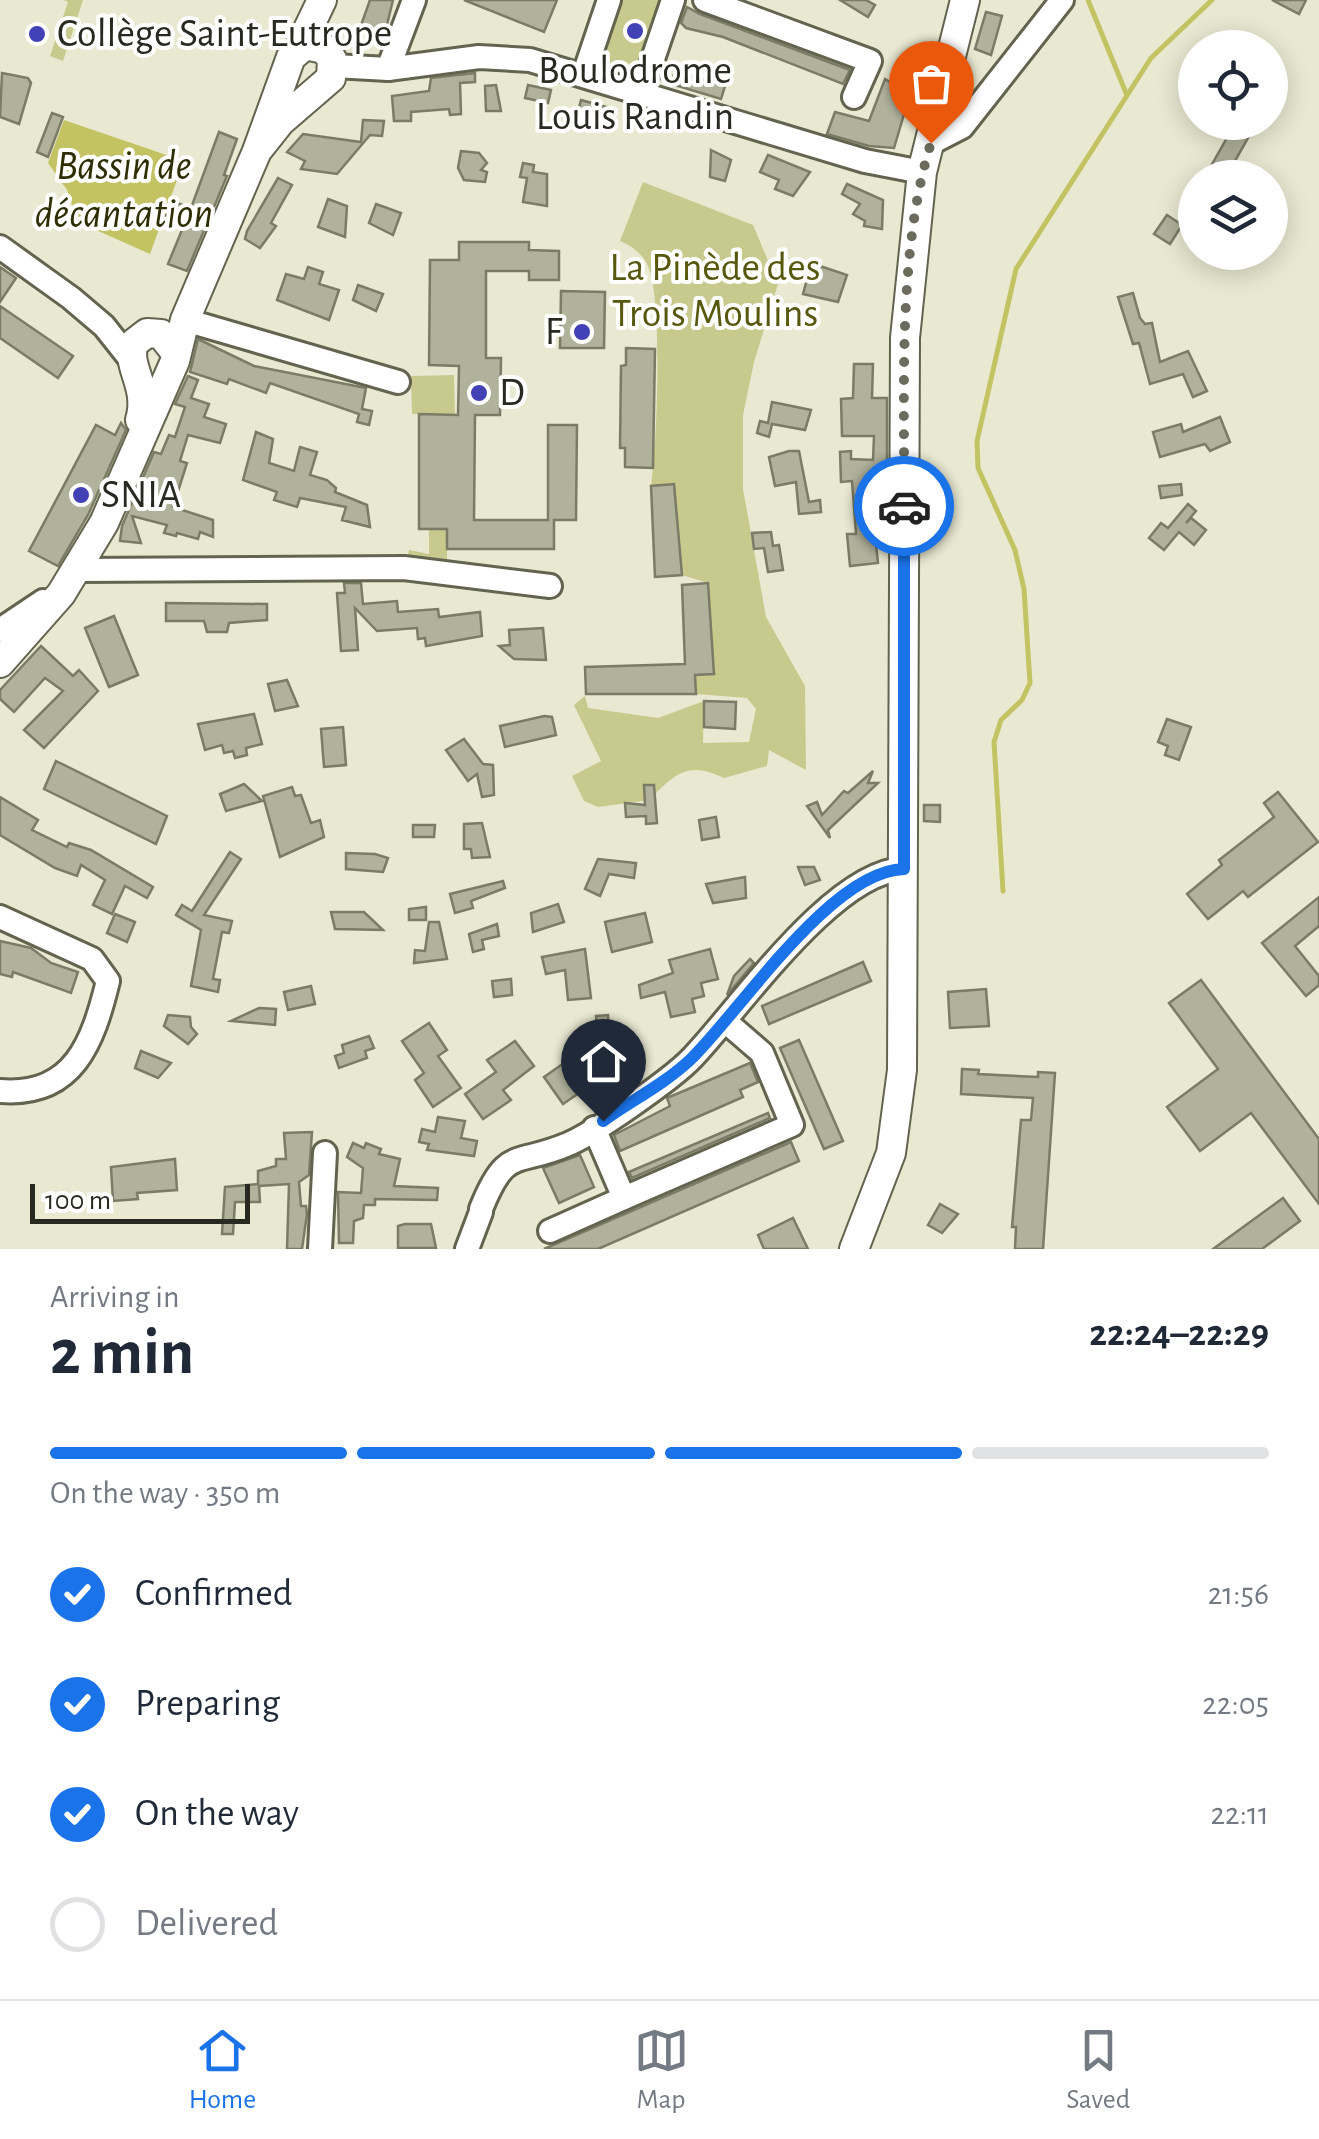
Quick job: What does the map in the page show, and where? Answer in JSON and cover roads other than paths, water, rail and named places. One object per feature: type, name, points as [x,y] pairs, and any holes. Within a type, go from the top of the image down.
[{"type":"main road","points":[[854,1249],[879,1194],[898,1109],[904,869],[904,338],[922,172],[966,0]]},
{"type":"main road","points":[[0,664],[78,570],[124,479],[157,350],[257,151],[314,67],[321,3]]},
{"type":"street","points":[[383,69],[414,0]]},
{"type":"street","points":[[584,74],[609,0]]},
{"type":"street","points":[[642,94],[673,0]]},
{"type":"street","points":[[706,0],[870,61],[854,97]]},
{"type":"street","points":[[931,143],[962,128],[1062,0]]},
{"type":"street","points":[[314,67],[383,69],[479,57],[530,60],[865,161],[922,172]]},
{"type":"street","points":[[0,246],[104,326],[157,350],[398,382]]},
{"type":"street","points":[[78,570],[403,559],[550,586]]},
{"type":"street","points":[[0,630],[34,611],[45,599],[55,602]]},
{"type":"street","points":[[467,1249],[500,1173],[514,1160],[566,1146],[690,1060],[817,918],[866,880],[889,869],[904,869]]},
{"type":"street","points":[[0,917],[92,959],[108,981],[86,1050],[68,1071],[48,1086],[0,1090]]},
{"type":"street","points":[[550,1231],[792,1125],[762,1052],[725,1022]]},
{"type":"street","points":[[594,1128],[624,1198]]},
{"type":"street","points":[[320,1249],[325,1153]]},
{"type":"water","name":"Bassin de décantation","points":[[64,120],[184,161],[150,254],[78,222],[67,190],[48,163]]},
{"type":"waterway","points":[[1088,0],[1126,93]]},
{"type":"waterway","points":[[1003,891],[994,742],[1001,720],[1022,700],[1030,683],[1024,589],[1015,550],[978,468],[977,441],[1016,269],[1151,58],[1212,0]]},
{"type":"place","name":"Boulodrome Louis Randin","points":[[635,31]]},
{"type":"place","name":"Collège Saint-Eutrope","points":[[37,34]]},
{"type":"place","name":"F","points":[[582,332]]},
{"type":"place","name":"D","points":[[479,393]]},
{"type":"place","name":"SNIA","points":[[81,495]]},
{"type":"park label","name":"La Pinède des Trois Moulins","points":[[715,291]]}]
